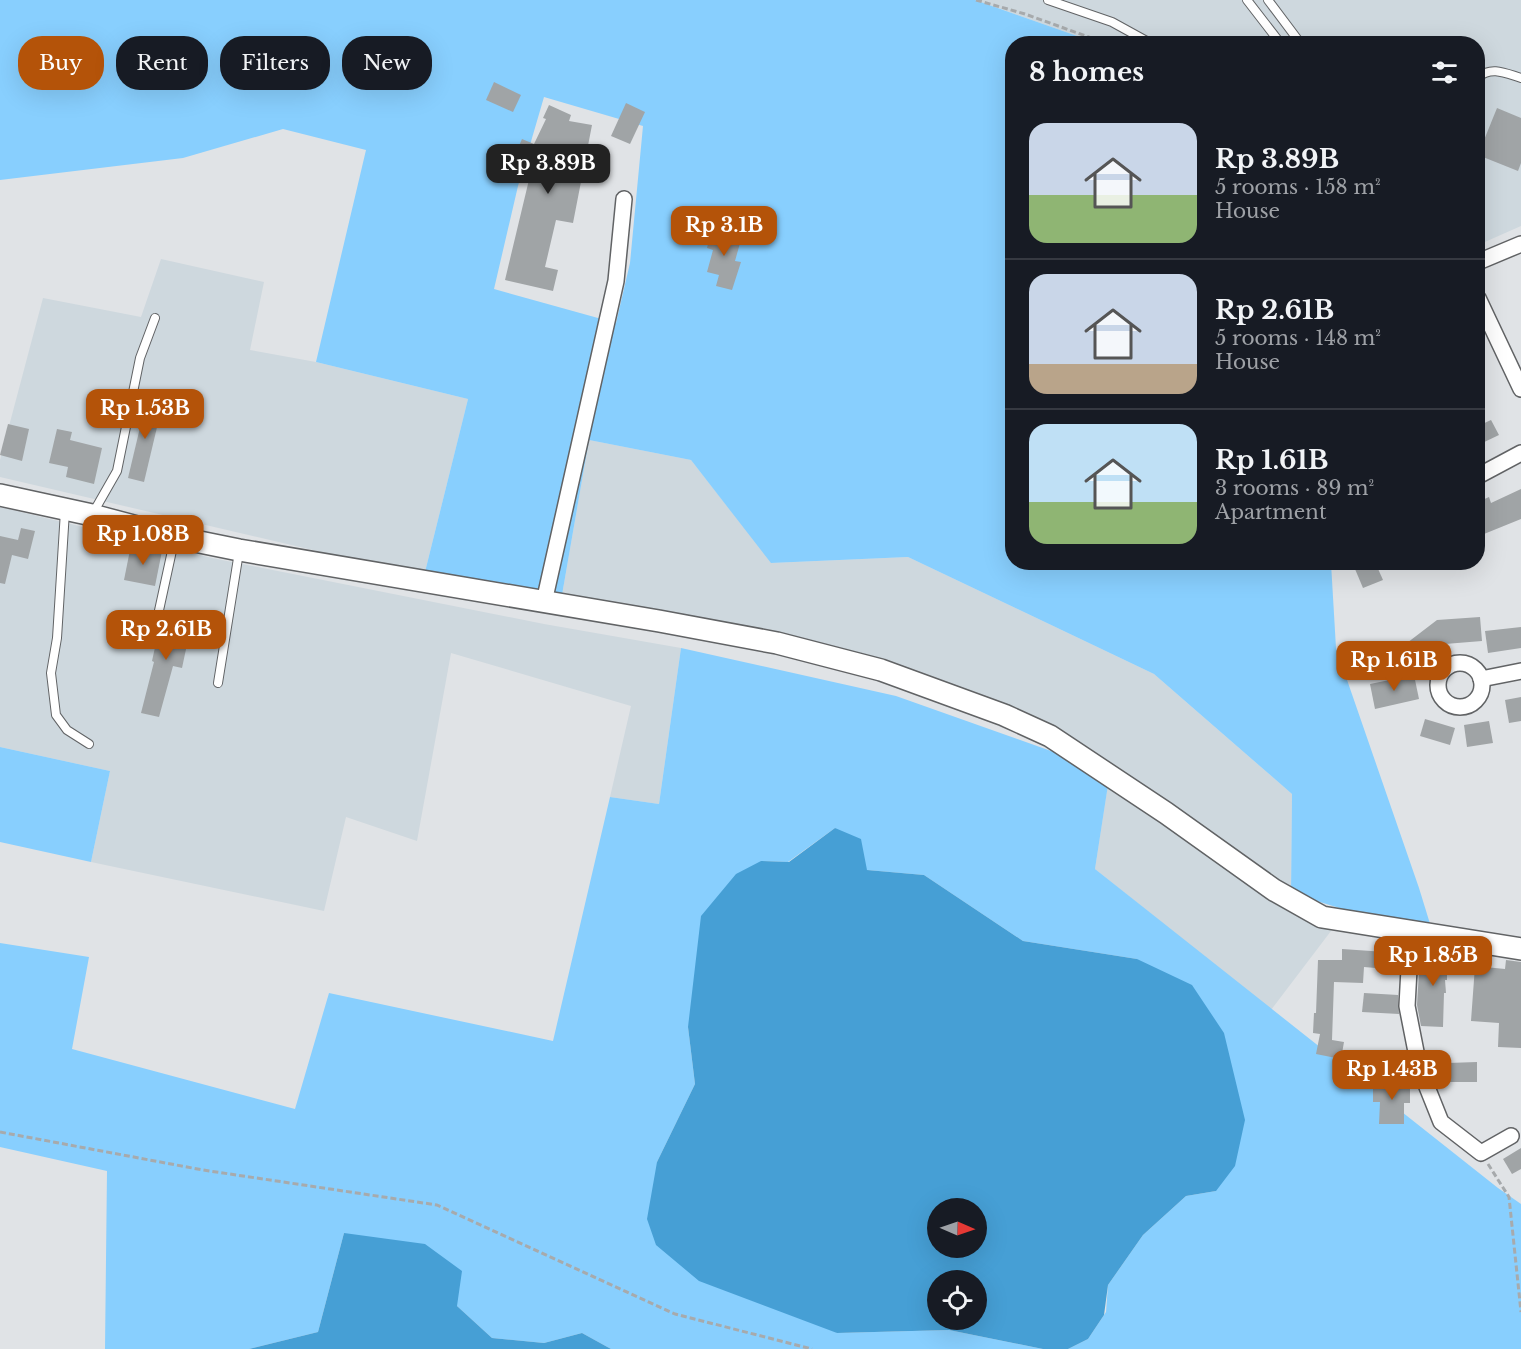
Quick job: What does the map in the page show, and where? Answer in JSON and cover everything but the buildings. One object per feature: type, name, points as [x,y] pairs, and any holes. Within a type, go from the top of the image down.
[{"type":"main road","points":[[0,495],[239,550],[777,643],[881,670],[1004,715],[1050,736],[1166,813],[1274,890],[1322,917],[1521,949]]},
{"type":"street","points":[[544,602],[616,281],[624,199]]},
{"type":"street","points":[[1485,259],[1521,244]]},
{"type":"street","points":[[1485,312],[1516,365],[1521,389]]},
{"type":"street","points":[[1485,472],[1521,453]]},
{"type":"street","points":[[1481,679],[1521,671]]},
{"type":"street","points":[[1411,932],[1407,1006],[1419,1067],[1441,1122],[1481,1153],[1511,1136]]},
{"type":"lane","points":[[1048,0],[1112,22],[1137,36]]},
{"type":"lane","points":[[1247,0],[1275,36]]},
{"type":"lane","points":[[1268,0],[1295,36]]},
{"type":"lane","points":[[1485,71],[1498,70],[1521,78]]},
{"type":"lane","points":[[92,515],[117,471],[140,358],[155,318]]},
{"type":"lane","points":[[65,509],[57,638],[51,673],[56,716],[67,730],[89,744]]},
{"type":"lane","points":[[158,615],[175,537]]},
{"type":"lane","points":[[218,683],[239,550]]},
{"type":"path","points":[[976,0],[1025,14],[1086,36]]},
{"type":"path","points":[[0,1132],[203,1170],[437,1205],[675,1314],[812,1349]]},
{"type":"path","points":[[1481,1153],[1509,1197],[1521,1312]]},
{"type":"shaded area","points":[[0,0],[975,0],[1077,36],[1005,36],[1005,570],[1331,570],[1336,648],[1431,927],[1365,916],[1291,893],[1292,794],[1154,674],[908,557],[771,563],[691,460],[589,440],[562,595],[424,576],[468,399],[316,362],[366,150],[283,129],[183,158],[0,180]],"holes":[[[544,97],[643,126],[630,263],[616,323],[494,289],[518,186]]]},
{"type":"shaded area","points":[[975,0],[1521,0],[1521,226],[1485,242],[1485,36],[1077,36]]},
{"type":"shaded area","points":[[161,259],[264,282],[250,350],[316,362],[468,399],[424,576],[0,477],[0,460],[43,298],[141,317]]},
{"type":"shaded area","points":[[589,440],[691,460],[772,563],[908,557],[1154,674],[1292,794],[1291,893],[1331,931],[1271,1010],[1095,869],[1110,771],[901,670],[562,595]]},
{"type":"shaded area","points":[[0,507],[212,558],[544,624],[681,648],[659,804],[610,797],[631,706],[451,653],[417,841],[346,817],[324,911],[91,862],[110,771],[0,747]]},
{"type":"shaded area","points":[[681,648],[896,696],[1110,772],[1095,869],[1521,1204],[1521,1349],[1068,1349],[1088,1339],[1106,1312],[1108,1285],[1143,1235],[1186,1196],[1216,1191],[1137,959],[1023,941],[924,875],[867,870],[835,828],[788,862],[761,861],[688,1027],[695,1084],[657,1162],[837,1333],[949,1330],[1043,1349],[611,1349],[582,1333],[544,1343],[492,1338],[457,1306],[344,1233],[318,1332],[249,1349],[105,1349],[107,1171],[0,1147],[0,943],[89,957],[72,1049],[295,1109],[329,993],[553,1041],[610,797],[659,804]]},
{"type":"shaded area","points":[[0,747],[110,771],[91,862],[0,842]]},
{"type":"shaded area","points":[[835,828],[861,839],[867,870],[924,875],[1023,941],[1137,959],[1192,985],[1224,1033],[1245,1120],[1235,1166],[1216,1191],[1186,1196],[1143,1235],[1108,1285],[1104,1315],[1088,1339],[1068,1349],[1043,1349],[949,1330],[837,1333],[699,1281],[656,1245],[647,1219],[657,1162],[695,1084],[688,1027],[701,916],[736,874],[761,861],[789,862]]},
{"type":"shaded area","points":[[344,1233],[425,1244],[462,1271],[457,1306],[492,1338],[544,1343],[582,1333],[611,1349],[249,1349],[318,1332]]}]
